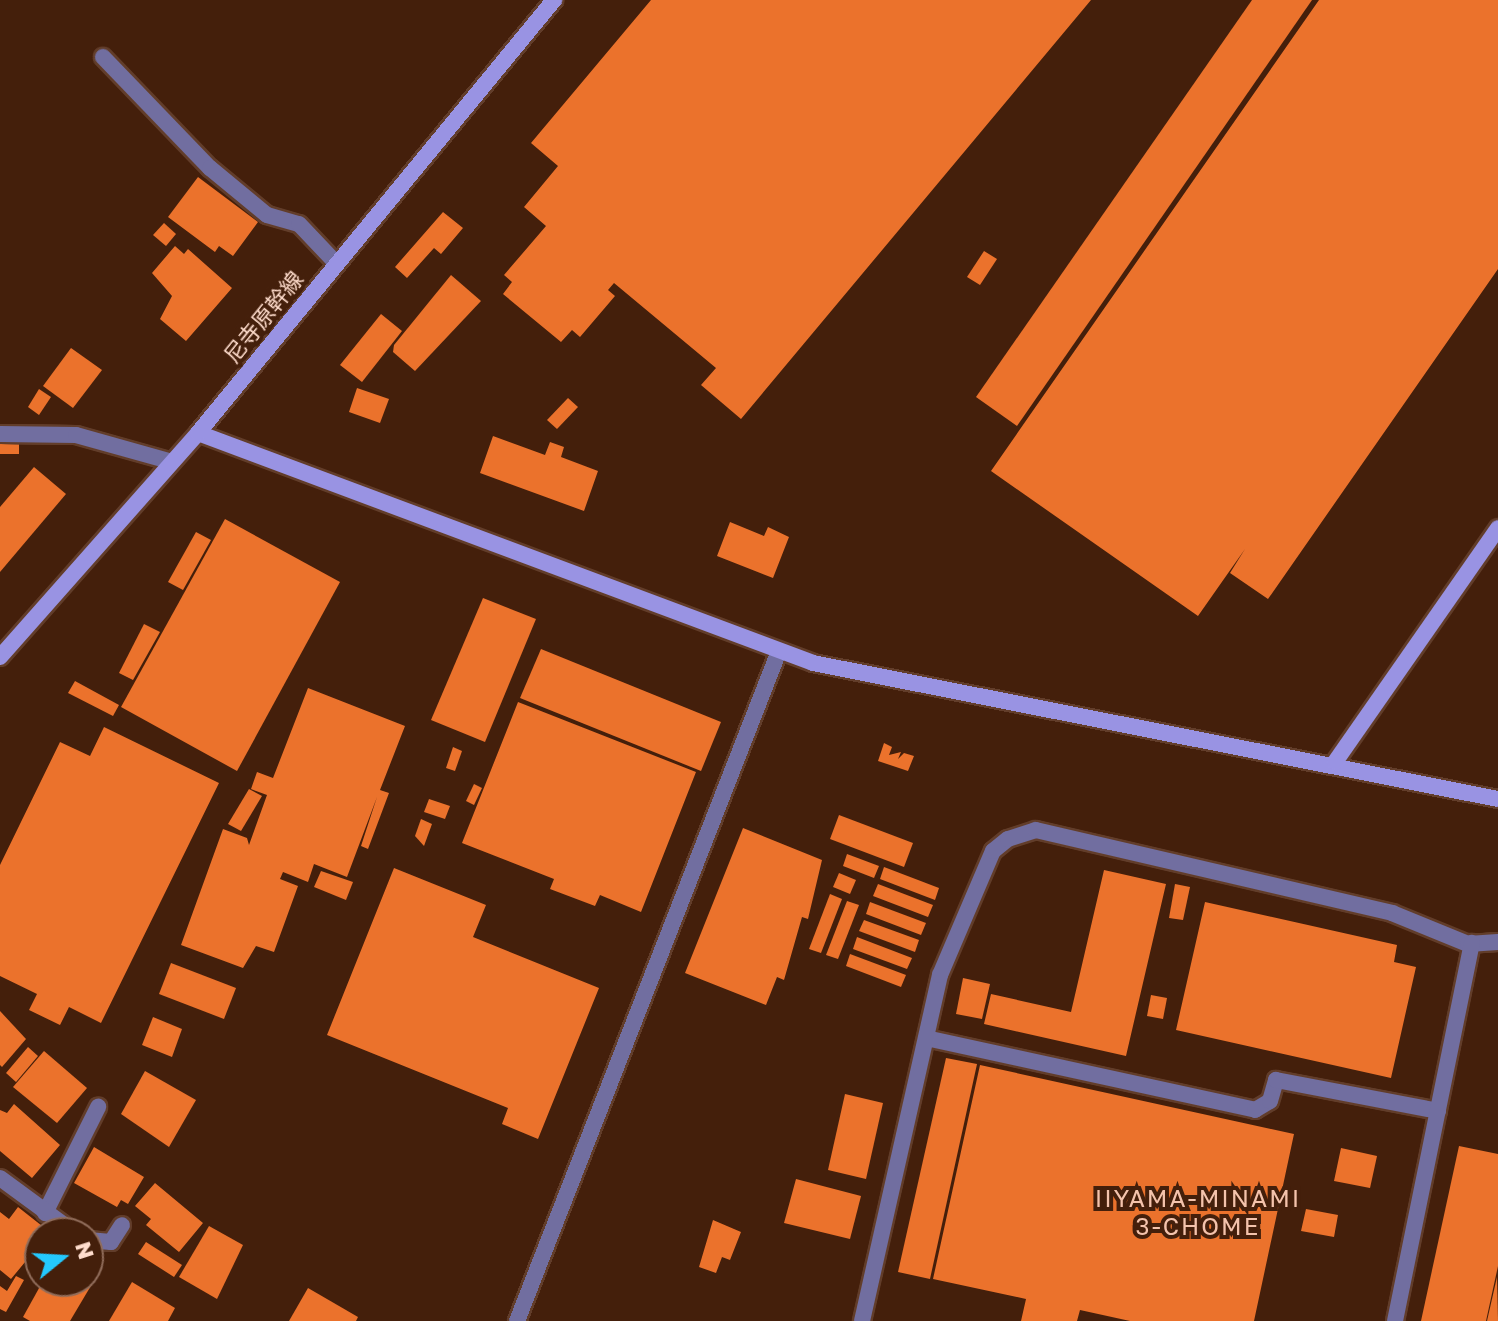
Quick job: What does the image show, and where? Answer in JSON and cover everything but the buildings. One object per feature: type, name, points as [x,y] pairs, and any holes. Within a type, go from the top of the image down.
[{"type":"street","name":"尼寺原幹線","points":[[0,657],[169,461],[198,433],[335,262],[554,0]]},
{"type":"street","points":[[103,57],[210,168],[267,215],[299,224],[335,262]]},
{"type":"street","points":[[198,433],[779,651],[1335,762],[1498,799]]},
{"type":"street","points":[[0,434],[76,435],[169,461]]},
{"type":"street","points":[[1335,762],[1498,528]]},
{"type":"street","points":[[517,1321],[779,651]]},
{"type":"street","points":[[862,1321],[940,975],[993,851],[1036,830],[1392,913],[1472,943],[1498,942]]},
{"type":"street","points":[[1395,1321],[1472,943]]},
{"type":"street","points":[[926,1038],[1255,1110],[1270,1101],[1276,1080],[1438,1111]]},
{"type":"street","points":[[45,1213],[98,1107]]},
{"type":"street","points":[[0,1178],[51,1217]]},
{"type":"street","points":[[104,1241],[111,1242],[122,1225]]},
{"type":"district","name":"IIYAMA-MINAMI 3-CHOME","points":[[1198,1212]]}]
